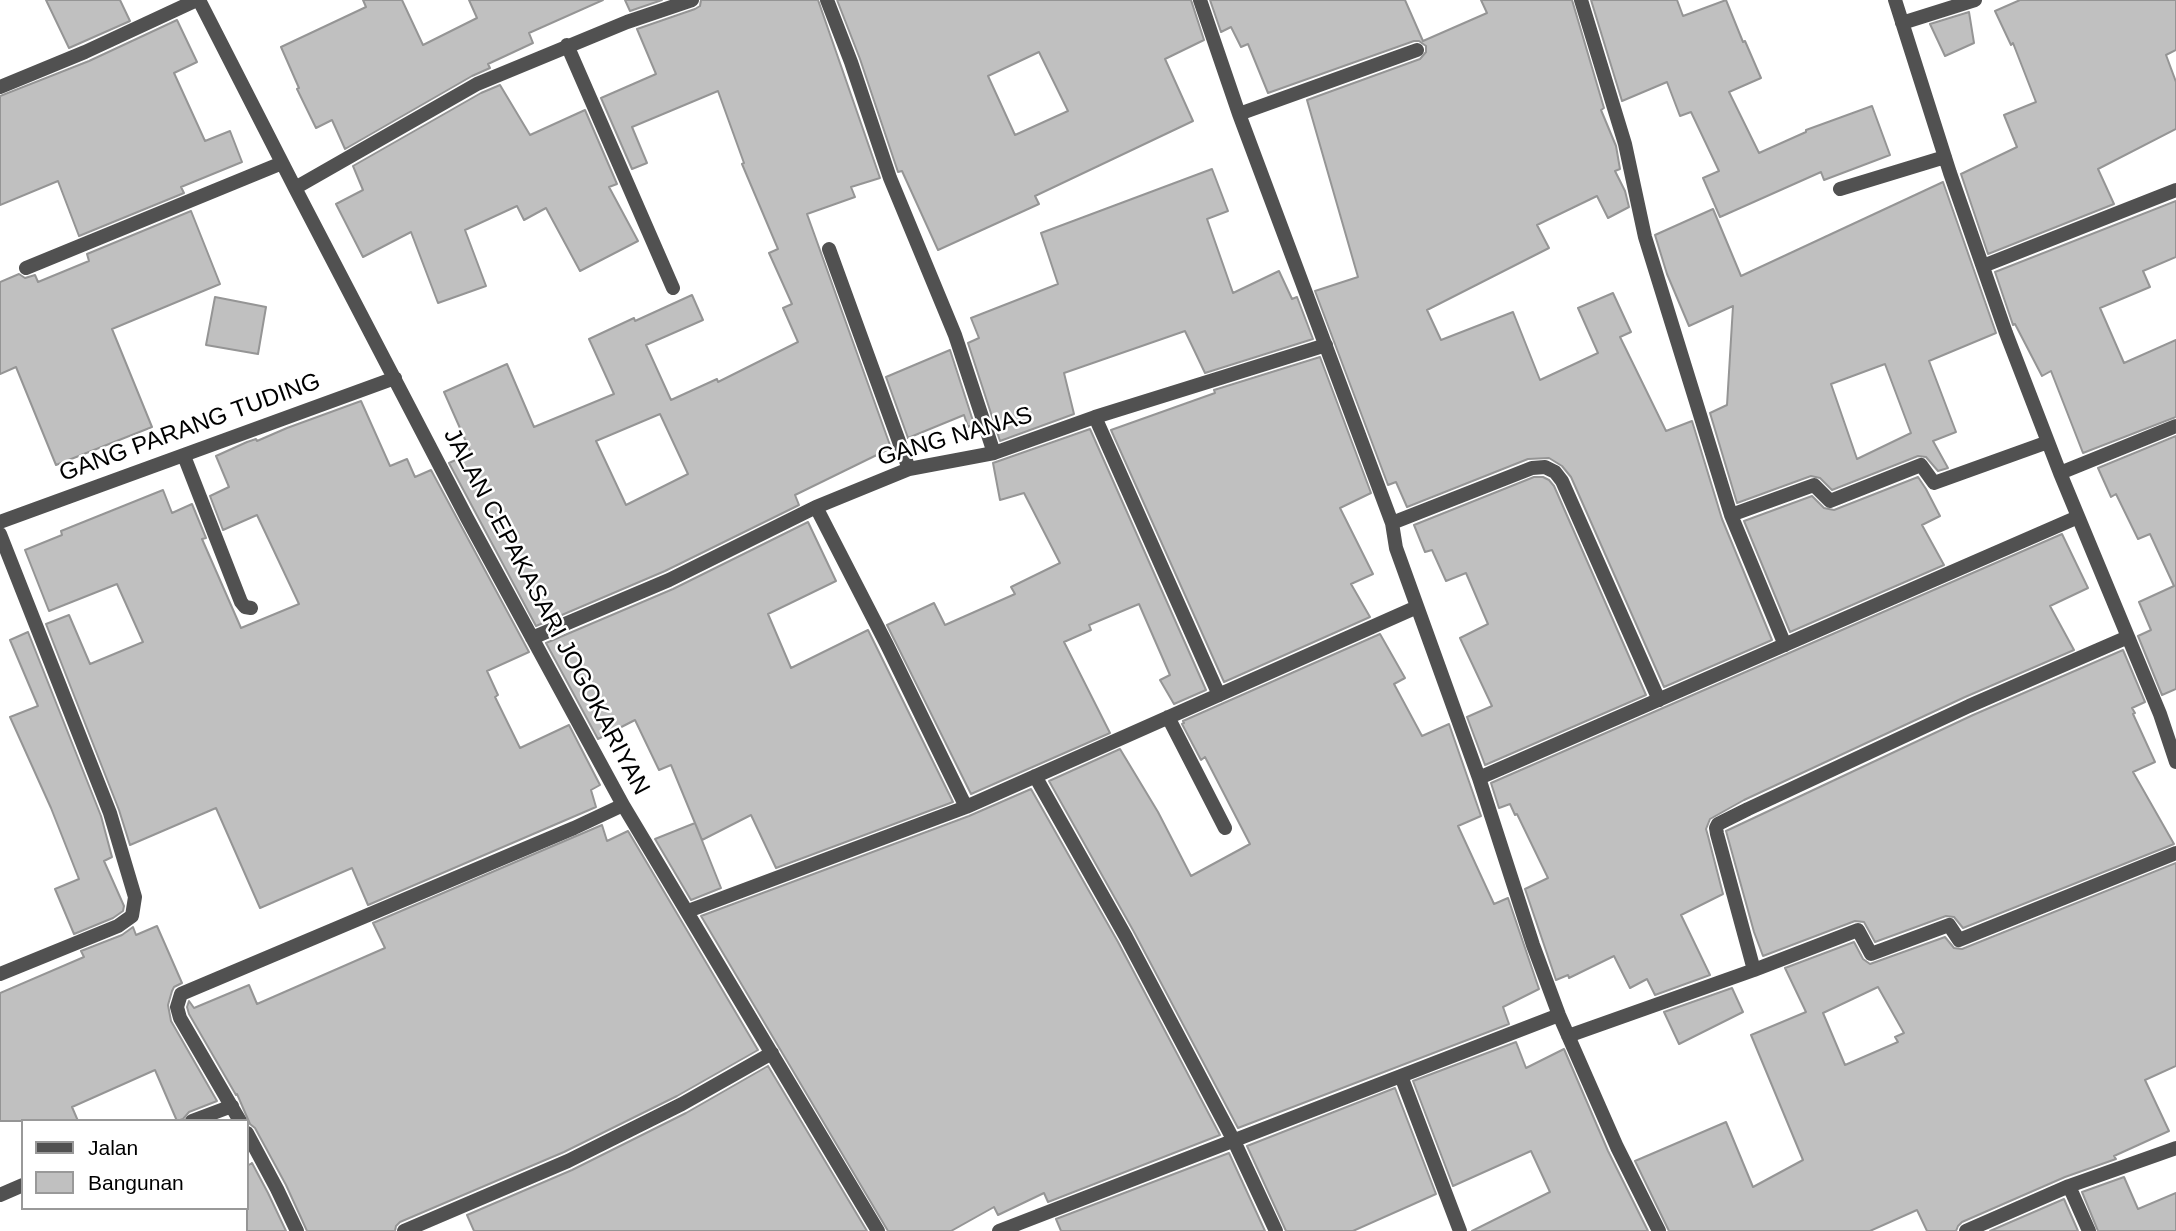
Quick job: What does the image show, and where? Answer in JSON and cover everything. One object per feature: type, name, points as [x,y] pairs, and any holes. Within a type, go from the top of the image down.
[{"type":"street","points":[[0,86],[85,52],[198,0]]},
{"type":"street","name":"JALAN CEPAKASARI JOGOKARIYAN","points":[[198,0],[467,518],[623,805],[878,1231]]},
{"type":"street","points":[[295,188],[478,84],[567,45],[692,0]]},
{"type":"street","points":[[827,0],[891,178],[955,335],[994,453]]},
{"type":"street","points":[[1200,0],[1239,114],[1391,523],[1396,548],[1479,778],[1559,1016],[1617,1147],[1659,1231]]},
{"type":"street","points":[[1581,0],[1625,144],[1645,237],[1731,515],[1785,645]]},
{"type":"street","points":[[1895,0],[1983,266],[2060,473],[2160,714],[2176,762]]},
{"type":"street","points":[[1902,23],[1975,0]]},
{"type":"street","points":[[567,45],[673,288]]},
{"type":"street","points":[[1239,114],[1417,51]]},
{"type":"street","points":[[1840,189],[1945,157]]},
{"type":"street","points":[[26,268],[282,163]]},
{"type":"street","points":[[1983,266],[2176,190]]},
{"type":"street","points":[[829,249],[909,469]]},
{"type":"street","name":"GANG NANAS","points":[[532,638],[669,580],[816,507],[909,469],[994,453],[1095,417],[1326,345]]},
{"type":"street","name":"GANG PARANG TUDING","points":[[0,522],[395,377]]},
{"type":"street","points":[[1095,417],[1219,695]]},
{"type":"street","points":[[2060,473],[2176,426]]},
{"type":"street","points":[[1731,515],[1814,485],[1830,501],[1921,465],[1934,483],[2048,442]]},
{"type":"street","points":[[184,456],[241,602],[245,607],[251,608]]},
{"type":"street","points":[[1391,523],[1531,468],[1545,467],[1555,471],[1562,481],[1659,700]]},
{"type":"street","points":[[816,507],[887,645],[965,807]]},
{"type":"street","points":[[1479,778],[2078,517]]},
{"type":"street","points":[[0,534],[110,813],[135,897],[132,916],[118,926],[0,974]]},
{"type":"street","points":[[688,911],[965,807],[1417,607]]},
{"type":"street","points":[[1754,970],[1717,834],[1718,824],[1969,706],[2128,637]]},
{"type":"street","points":[[1168,717],[1225,828]]},
{"type":"street","points":[[1035,776],[1126,937],[1234,1141],[1276,1231]]},
{"type":"street","points":[[239,1119],[180,1018],[177,1007],[181,994],[623,805]]},
{"type":"street","points":[[1568,1036],[1858,930],[1871,954],[1949,925],[1959,940],[2176,853]]},
{"type":"street","points":[[999,1231],[1559,1016]]},
{"type":"street","points":[[404,1231],[568,1161],[682,1104],[772,1053]]},
{"type":"street","points":[[1401,1076],[1460,1231]]},
{"type":"street","points":[[197,1119],[232,1106]]},
{"type":"street","points":[[248,1135],[297,1231]]},
{"type":"street","points":[[1966,1231],[2069,1186],[2176,1148]]},
{"type":"street","points":[[0,1195],[21,1186]]},
{"type":"street","points":[[2069,1186],[2089,1231]]},
{"type":"building","points":[[46,0],[120,0],[130,21],[69,48]]},
{"type":"building","points":[[363,0],[402,0],[423,45],[477,18],[469,0],[603,0],[529,33],[533,43],[488,64],[490,68],[345,149],[332,120],[316,128],[281,47],[366,7]]},
{"type":"building","points":[[625,0],[662,0],[630,11]]},
{"type":"building","points":[[701,0],[818,0],[880,178],[851,187],[855,197],[807,214],[891,448],[795,495],[799,505],[665,571],[536,626],[449,463],[471,453],[444,392],[507,364],[534,427],[614,394],[589,339],[692,295],[703,320],[646,345],[671,400],[717,379],[718,382],[798,342],[783,308],[792,304],[769,253],[778,249],[742,164],[744,163],[718,91],[632,127],[647,163],[632,169],[601,98],[656,74],[637,29],[700,6]],"holes":[[[660,414],[688,474],[626,505],[596,441]]]},
{"type":"building","points":[[837,0],[1191,0],[1204,40],[1165,59],[1193,121],[1035,196],[1039,204],[938,250],[902,171],[898,172]],"holes":[[[1039,52],[1068,111],[1015,135],[988,76]]]},
{"type":"building","points":[[1210,0],[1405,0],[1423,41],[1487,13],[1481,0],[1572,0],[1604,108],[1601,110],[1616,146],[1620,169],[1615,171],[1629,207],[1608,218],[1597,196],[1537,225],[1549,248],[1427,310],[1441,340],[1513,312],[1540,380],[1598,353],[1578,308],[1613,293],[1631,332],[1620,337],[1666,431],[1692,421],[1722,519],[1772,640],[1664,687],[1571,477],[1562,466],[1549,458],[1528,459],[1407,507],[1396,482],[1388,485],[1315,291],[1358,277],[1307,100],[1420,59],[1426,52],[1426,46],[1414,41],[1268,93],[1248,44],[1241,47],[1231,27],[1221,32]]},
{"type":"building","points":[[1591,0],[1677,0],[1683,16],[1726,0],[1761,78],[1729,92],[1759,153],[1806,130],[1872,106],[1890,155],[1824,180],[1821,172],[1720,217],[1703,178],[1719,171],[1691,112],[1680,116],[1667,82],[1622,101]]},
{"type":"building","points":[[2020,0],[2176,0],[2176,50],[2166,55],[2176,82],[2176,129],[2098,169],[2114,204],[1988,254],[1961,174],[2017,147],[2004,115],[2036,102],[2013,43],[2011,45],[1995,11]]},
{"type":"building","points":[[1969,12],[1974,43],[1945,56],[1930,24]]},
{"type":"building","points":[[177,20],[197,62],[174,73],[205,141],[230,131],[242,162],[181,187],[184,193],[79,236],[58,181],[0,205],[0,96],[89,61]]},
{"type":"building","points":[[500,85],[530,135],[585,110],[617,184],[609,187],[638,241],[580,271],[546,208],[524,220],[517,206],[465,230],[486,286],[438,303],[411,232],[363,257],[336,204],[363,190],[353,166],[481,93]]},
{"type":"building","points":[[1212,169],[1228,211],[1207,219],[1233,293],[1279,271],[1292,299],[1297,297],[1313,339],[1205,373],[1185,331],[1064,373],[1074,414],[1000,441],[968,343],[979,338],[971,318],[1058,284],[1041,233]]},
{"type":"building","points":[[1943,182],[1996,333],[1929,361],[1956,432],[1933,441],[1948,468],[1938,471],[1926,457],[1918,456],[1832,490],[1820,478],[1811,476],[1737,503],[1710,413],[1727,405],[1733,306],[1689,326],[1667,274],[1655,235],[1713,209],[1741,276]],"holes":[[[1885,364],[1911,433],[1857,459],[1831,384]]]},
{"type":"building","points":[[2176,201],[2176,257],[2143,271],[2150,287],[2100,308],[2124,363],[2176,340],[2176,417],[2083,453],[2051,371],[2042,376],[2015,324],[2013,325],[1995,272]]},
{"type":"building","points":[[191,211],[220,284],[112,329],[152,427],[56,465],[16,367],[0,374],[0,282],[19,274],[25,278],[35,275],[38,282],[89,261],[87,254]]},
{"type":"building","points":[[215,297],[266,307],[258,354],[206,345]]},
{"type":"building","points":[[950,350],[974,424],[968,427],[964,415],[908,438],[886,377]]},
{"type":"building","points":[[1320,357],[1371,493],[1340,508],[1373,574],[1351,584],[1370,617],[1224,682],[1111,430],[1215,393],[1214,390]]},
{"type":"building","points":[[361,401],[390,466],[407,459],[415,477],[431,470],[529,652],[487,671],[498,695],[495,697],[520,748],[569,725],[600,785],[591,790],[596,807],[368,905],[352,868],[260,908],[216,808],[130,845],[119,810],[46,624],[69,615],[90,664],[143,642],[117,584],[49,611],[25,550],[62,535],[61,531],[163,490],[172,513],[192,504],[206,538],[202,539],[241,628],[299,604],[257,515],[223,530],[210,496],[229,487],[216,456]]},
{"type":"building","points":[[1090,429],[1206,690],[1174,704],[1160,680],[1170,675],[1139,604],[1089,625],[1091,630],[1064,642],[1110,733],[971,794],[887,625],[934,603],[945,625],[1015,594],[1011,587],[1060,563],[1024,493],[1000,500],[993,463]]},
{"type":"building","points":[[2176,436],[2176,689],[2162,695],[2138,636],[2151,630],[2139,602],[2174,586],[2150,534],[2138,539],[2116,494],[2111,497],[2098,468]]},
{"type":"building","points":[[1534,477],[1543,477],[1554,486],[1646,695],[1485,765],[1467,717],[1492,706],[1460,638],[1488,624],[1466,573],[1446,581],[1432,550],[1425,552],[1414,525]]},
{"type":"building","points":[[1918,477],[1940,516],[1922,525],[1944,565],[1790,632],[1744,521],[1812,496],[1824,508],[1834,510]]},
{"type":"building","points":[[808,522],[836,581],[768,614],[791,668],[868,630],[953,802],[776,868],[751,815],[702,840],[671,765],[659,770],[635,720],[598,739],[546,643],[673,589]]},
{"type":"building","points":[[2062,534],[2088,588],[2050,606],[2074,650],[1965,697],[1744,800],[1710,819],[1706,829],[1723,894],[1681,915],[1710,975],[1655,995],[1647,979],[1630,988],[1614,956],[1569,978],[1568,975],[1556,980],[1525,889],[1548,878],[1517,814],[1515,815],[1510,804],[1499,808],[1491,783]]},
{"type":"building","points":[[28,632],[101,816],[112,857],[104,861],[124,906],[123,911],[113,918],[74,934],[55,889],[79,879],[10,717],[38,706],[10,640]]},
{"type":"building","points":[[1380,634],[1405,678],[1394,684],[1422,736],[1449,724],[1481,816],[1458,826],[1494,904],[1508,898],[1539,989],[1503,1007],[1509,1024],[1238,1128],[1134,932],[1049,781],[1120,749],[1158,812],[1191,876],[1250,844],[1205,757],[1201,760],[1182,724],[1183,721]]},
{"type":"building","points":[[2123,650],[2145,702],[2132,708],[2135,713],[2133,714],[2155,762],[2133,772],[2174,844],[1963,928],[1954,917],[1946,916],[1875,942],[1864,922],[1855,921],[1763,956],[1726,831],[1973,715]]},
{"type":"building","points":[[1031,789],[1118,942],[1220,1135],[1048,1202],[1044,1193],[998,1215],[994,1207],[951,1231],[888,1231],[701,916],[969,816]]},
{"type":"building","points":[[695,823],[721,888],[691,900],[655,839]]},
{"type":"building","points":[[602,825],[607,841],[628,831],[758,1050],[677,1096],[564,1152],[400,1222],[395,1231],[307,1231],[286,1185],[187,1007],[189,1001],[194,1008],[249,985],[257,1004],[385,948],[373,923]]},
{"type":"building","points":[[2176,863],[2176,1066],[2145,1080],[2169,1131],[2114,1156],[2116,1159],[2065,1177],[1962,1222],[1956,1231],[1927,1231],[1917,1210],[1870,1231],[1669,1231],[1635,1161],[1726,1122],[1753,1187],[1803,1160],[1751,1035],[1806,1012],[1785,968],[1854,942],[1863,959],[1870,964],[1945,937],[1954,948],[1962,949]],"holes":[[[1878,987],[1904,1033],[1895,1037],[1898,1042],[1845,1065],[1823,1013]]]},
{"type":"building","points":[[157,926],[182,983],[172,991],[168,1005],[171,1021],[217,1101],[189,1112],[183,1119],[176,1119],[155,1070],[72,1107],[77,1119],[0,1121],[0,993],[84,957],[81,951],[122,935],[133,927],[136,935]]},
{"type":"building","points":[[1732,988],[1743,1012],[1679,1044],[1664,1012]]},
{"type":"building","points":[[1516,1042],[1526,1068],[1564,1049],[1608,1151],[1648,1231],[1472,1231],[1550,1192],[1531,1151],[1453,1186],[1413,1081]]},
{"type":"building","points":[[768,1066],[867,1231],[474,1231],[467,1215],[572,1170],[686,1113]]},
{"type":"building","points":[[1395,1088],[1436,1194],[1353,1231],[1286,1231],[1247,1146]]},
{"type":"building","points":[[1229,1153],[1265,1231],[1061,1231],[1056,1219]]},
{"type":"building","points":[[252,1163],[286,1231],[247,1231],[248,1165]]},
{"type":"building","points":[[2124,1177],[2138,1209],[2176,1193],[2176,1231],[2098,1231],[2082,1192]]},
{"type":"building","points":[[2064,1199],[2078,1231],[1990,1231]]}]
